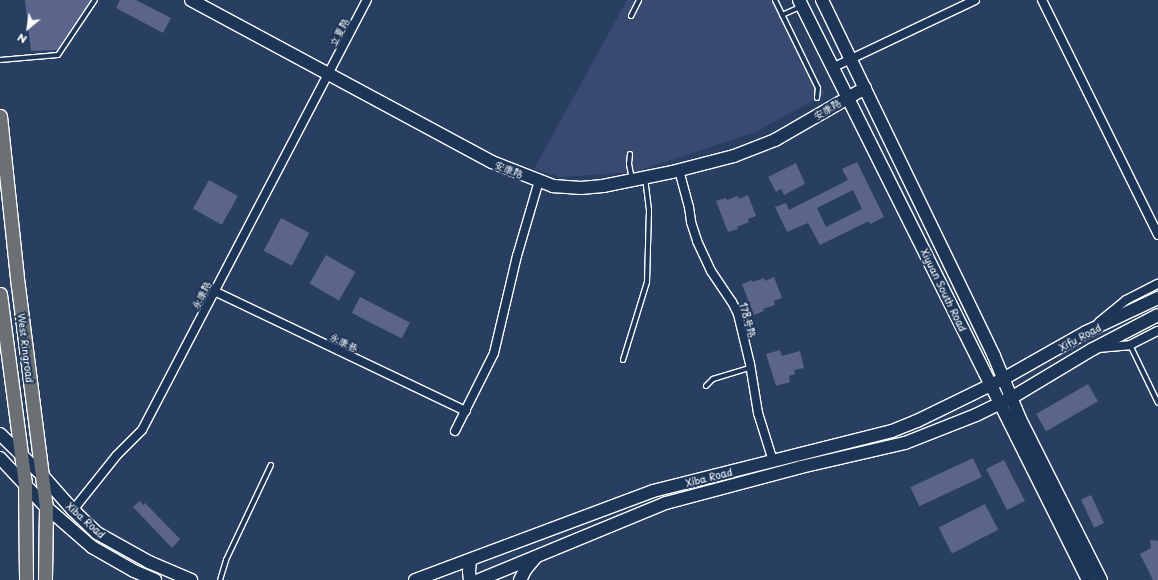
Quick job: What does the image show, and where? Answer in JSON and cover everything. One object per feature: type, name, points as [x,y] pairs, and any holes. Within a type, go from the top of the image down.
[{"type":"main road","name":"安康路","points":[[191,0],[492,162],[553,186],[581,188],[632,180],[734,156],[775,140],[865,88]]},
{"type":"main road","name":"Xiyuan South Road","points":[[822,0],[994,356],[1003,379],[1005,401],[1088,580]]},
{"type":"main road","name":"Xiyuan South Road","points":[[800,3],[834,67],[991,384],[1005,401],[1101,580]]},
{"type":"main road","name":"West Ringroad","points":[[0,116],[18,286],[46,507],[45,580]]},
{"type":"main road","name":"West Ringroad","points":[[0,294],[25,483],[26,580]]},
{"type":"main road","name":"Xifu Road","points":[[1003,379],[1086,332],[1158,298]]},
{"type":"main road","name":"Xifu Road","points":[[1005,401],[1093,349],[1158,315]]},
{"type":"main road","name":"Xiba Road","points":[[414,580],[653,491],[892,431],[917,421],[1003,379]]},
{"type":"main road","name":"Xiba Road","points":[[485,579],[666,503],[801,467],[905,443],[976,416],[1005,401]]},
{"type":"main road","name":"Xiba Road","points":[[0,434],[42,475],[73,510],[97,533],[149,562],[191,580]]},
{"type":"main road","name":"Xiba Road","points":[[0,458],[46,507],[92,547],[134,571],[155,580]]},
{"type":"main road","points":[[520,580],[525,570],[537,556]]},
{"type":"main road","points":[[470,580],[470,560],[480,567],[485,579]]},
{"type":"street","name":"立夏路","points":[[328,74],[367,0]]},
{"type":"street","points":[[834,67],[975,0]]},
{"type":"street","points":[[1042,0],[1158,235]]},
{"type":"street","name":"永康路","points":[[73,510],[118,455],[142,430],[328,74]]},
{"type":"street","name":"178号路","points":[[679,170],[689,207],[690,222],[697,241],[711,271],[732,302],[738,314],[758,413],[773,461]]},
{"type":"street","points":[[455,431],[494,353],[517,256],[539,181]]},
{"type":"street","points":[[1086,332],[1126,300],[1158,284]]},
{"type":"street","name":"永康巷","points":[[214,291],[466,411]]},
{"type":"street","points":[[1093,349],[1130,345],[1158,331]]},
{"type":"lane","points":[[0,60],[58,55],[95,0]]},
{"type":"lane","points":[[631,16],[639,0]]},
{"type":"lane","points":[[775,0],[818,88],[817,98]]},
{"type":"lane","points":[[782,15],[800,3]]},
{"type":"lane","points":[[630,154],[632,180]]},
{"type":"lane","points":[[623,360],[647,282],[649,210],[645,177]]},
{"type":"lane","points":[[1130,345],[1158,403]]},
{"type":"lane","points":[[706,386],[713,379],[750,368]]},
{"type":"lane","points":[[220,580],[226,560],[272,465]]},
{"type":"shaded area","points":[[627,0],[778,0],[825,94],[753,133],[634,172],[561,177],[534,169]]},
{"type":"building","points":[[25,0],[91,0],[57,50],[31,51]]},
{"type":"building","points":[[120,0],[136,0],[171,18],[163,33],[116,8]]},
{"type":"building","points":[[857,162],[884,217],[870,224],[869,221],[820,245],[808,223],[787,232],[775,207],[786,203],[789,210],[848,180],[842,169]],"holes":[[[853,190],[862,209],[826,227],[817,208]]]},
{"type":"building","points":[[796,163],[805,184],[784,195],[781,189],[776,192],[768,177]]},
{"type":"building","points":[[209,180],[238,196],[222,225],[193,209]]},
{"type":"building","points":[[748,195],[756,216],[748,219],[749,222],[737,227],[738,229],[728,232],[716,201],[726,198],[727,200],[738,196],[739,199]]},
{"type":"building","points":[[281,218],[309,233],[292,266],[264,251]]},
{"type":"building","points":[[326,255],[355,272],[339,301],[310,284]]},
{"type":"building","points":[[774,277],[782,298],[774,301],[775,305],[763,309],[764,311],[754,315],[742,284],[752,280],[753,282],[764,278],[765,281]]},
{"type":"building","points":[[360,297],[410,322],[402,338],[352,313]]},
{"type":"building","points":[[780,350],[782,356],[800,351],[804,368],[794,370],[795,374],[789,376],[790,382],[776,386],[766,354]]},
{"type":"building","points":[[1088,384],[1098,401],[1046,431],[1036,414]]},
{"type":"building","points":[[973,458],[982,477],[919,506],[910,487]]},
{"type":"building","points":[[1004,460],[1025,501],[1007,510],[986,469]]},
{"type":"building","points":[[1091,495],[1104,523],[1094,528],[1081,500]]},
{"type":"building","points":[[140,501],[143,505],[145,503],[180,539],[172,548],[133,507]]},
{"type":"building","points":[[985,504],[998,530],[952,553],[939,528]]},
{"type":"building","points":[[1150,540],[1158,541],[1158,580],[1153,580],[1140,554],[1151,548]]}]
